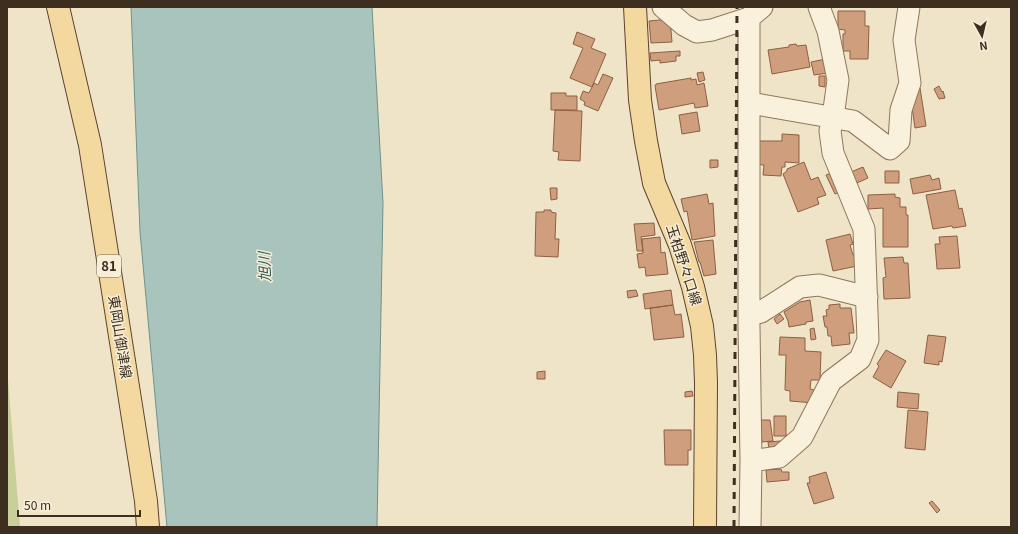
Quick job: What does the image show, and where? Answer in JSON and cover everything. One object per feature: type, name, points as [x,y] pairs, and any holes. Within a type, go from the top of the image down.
[{"type":"main road","name":"東岡山御津線","points":[[58,7],[90,145],[146,501],[148,527]]},
{"type":"main road","name":"玉柏野々口線","points":[[635,7],[640,100],[654,183],[680,245],[693,287],[702,326],[706,383],[705,527]]},
{"type":"street","points":[[664,7],[684,25],[697,32],[712,30],[755,12],[750,103],[750,527]]},
{"type":"street","points":[[751,461],[778,457],[802,437],[831,381],[860,359],[868,340],[864,229],[833,153],[830,131],[838,80],[828,30],[820,7]]},
{"type":"street","points":[[750,103],[853,121],[890,148],[898,141],[901,110],[910,83],[904,40],[909,7]]},
{"type":"street","points":[[749,315],[761,312],[800,287],[819,285],[867,297]]},
{"type":"green space","points":[[7,367],[20,527],[7,527]]},
{"type":"water","name":"旭川","points":[[131,7],[372,7],[383,203],[377,527],[167,527],[140,232]]},
{"type":"building","points":[[838,11],[865,11],[865,26],[869,26],[868,59],[850,59],[850,51],[843,51],[843,34],[845,34],[845,30],[838,29]]},
{"type":"building","points":[[670,19],[672,42],[651,43],[649,21]]},
{"type":"building","points":[[577,32],[595,39],[591,48],[606,54],[592,87],[570,78],[583,48],[573,44]]},
{"type":"building","points":[[796,44],[797,46],[806,45],[810,67],[772,74],[768,50],[789,47],[789,45]]},
{"type":"building","points":[[680,51],[680,56],[676,56],[676,61],[660,63],[660,60],[651,61],[650,53]]},
{"type":"building","points":[[826,59],[829,73],[814,75],[811,62]]},
{"type":"building","points":[[703,72],[705,80],[699,82],[697,73]]},
{"type":"building","points":[[603,74],[613,78],[598,111],[584,105],[585,102],[580,99],[583,91],[589,93],[594,83],[598,85]]},
{"type":"building","points":[[819,76],[825,76],[825,87],[819,86]]},
{"type":"building","points":[[691,78],[691,80],[696,79],[697,85],[704,83],[708,106],[695,108],[694,103],[659,110],[655,86],[656,84]]},
{"type":"building","points":[[939,86],[942,92],[943,91],[945,98],[939,99],[934,89]]},
{"type":"building","points":[[920,88],[926,126],[915,128],[911,100],[914,89]]},
{"type":"building","points":[[551,93],[566,93],[566,96],[577,96],[577,110],[551,110]]},
{"type":"building","points":[[555,110],[582,111],[580,161],[558,160],[559,152],[553,151]]},
{"type":"building","points":[[697,112],[700,131],[682,134],[679,115]]},
{"type":"building","points":[[782,134],[799,135],[799,163],[785,162],[785,167],[782,167],[781,176],[763,175],[764,165],[753,164],[754,141],[782,141]]},
{"type":"building","points":[[710,160],[718,160],[718,167],[710,168]]},
{"type":"building","points":[[804,162],[811,180],[818,177],[826,195],[817,198],[819,204],[798,212],[783,174],[787,171],[787,169]]},
{"type":"building","points":[[863,167],[868,178],[857,183],[851,172]]},
{"type":"building","points":[[836,171],[843,191],[835,194],[826,175]]},
{"type":"building","points":[[885,171],[899,171],[899,183],[885,183]]},
{"type":"building","points":[[930,175],[932,180],[939,178],[941,189],[913,194],[910,179]]},
{"type":"building","points":[[550,188],[557,188],[557,199],[551,200]]},
{"type":"building","points":[[955,190],[959,209],[962,208],[966,226],[953,228],[952,226],[933,229],[926,195]]},
{"type":"building","points":[[707,194],[709,204],[713,203],[715,236],[692,240],[687,211],[684,212],[681,199]]},
{"type":"building","points":[[895,194],[895,197],[900,198],[900,207],[906,207],[906,215],[908,215],[908,247],[883,247],[883,208],[868,209],[868,195]]},
{"type":"building","points":[[544,210],[551,210],[551,212],[556,213],[555,239],[559,239],[558,257],[535,256],[536,212],[544,212]]},
{"type":"building","points":[[654,223],[655,235],[641,237],[643,251],[637,251],[634,224]]},
{"type":"building","points":[[850,234],[853,244],[850,245],[853,255],[859,254],[862,265],[833,271],[826,240]]},
{"type":"building","points":[[957,236],[960,268],[937,269],[935,244],[940,244],[939,237]]},
{"type":"building","points":[[660,237],[661,253],[665,252],[668,274],[646,276],[645,267],[639,268],[637,254],[643,253],[642,239]]},
{"type":"building","points":[[713,240],[716,274],[704,276],[694,242]]},
{"type":"building","points":[[903,257],[904,263],[908,263],[910,298],[884,299],[883,278],[886,277],[884,258]]},
{"type":"building","points":[[636,290],[638,296],[628,298],[627,291]]},
{"type":"building","points":[[671,290],[673,305],[645,309],[643,294]]},
{"type":"building","points":[[810,300],[813,321],[806,322],[806,324],[789,327],[784,312],[800,302]]},
{"type":"building","points":[[840,304],[840,308],[851,308],[854,333],[849,333],[850,344],[832,346],[831,336],[828,336],[827,327],[825,327],[823,316],[827,316],[826,310],[829,309],[829,305]]},
{"type":"building","points":[[673,305],[675,315],[681,314],[684,337],[654,340],[650,308]]},
{"type":"building","points":[[780,314],[784,319],[777,324],[774,319]]},
{"type":"building","points":[[814,328],[816,339],[811,340],[810,329]]},
{"type":"building","points":[[928,335],[946,337],[942,362],[939,361],[939,365],[924,363]]},
{"type":"building","points":[[780,337],[805,338],[805,351],[821,352],[820,380],[811,380],[810,389],[814,390],[814,403],[790,401],[790,391],[785,390],[786,355],[779,355]]},
{"type":"building","points":[[886,350],[906,361],[891,388],[873,377],[879,366],[877,364]]},
{"type":"building","points":[[545,371],[545,379],[537,379],[537,372]]},
{"type":"building","points":[[692,391],[693,396],[685,397],[685,392]]},
{"type":"building","points":[[898,392],[919,394],[918,409],[897,407]]},
{"type":"building","points":[[908,410],[928,412],[925,450],[905,448]]},
{"type":"building","points":[[774,416],[786,416],[786,436],[774,436]]},
{"type":"building","points":[[760,420],[770,420],[773,441],[762,442]]},
{"type":"building","points":[[664,430],[691,430],[691,450],[688,450],[688,465],[665,465]]},
{"type":"building","points":[[781,441],[782,448],[769,449],[768,442]]},
{"type":"building","points":[[781,469],[782,472],[789,472],[789,480],[767,482],[766,470]]},
{"type":"building","points":[[826,472],[834,498],[814,504],[807,483],[810,483],[809,477]]},
{"type":"building","points":[[932,501],[940,510],[937,513],[929,503]]},
{"type":"railway","points":[[734,527],[737,7]]}]
